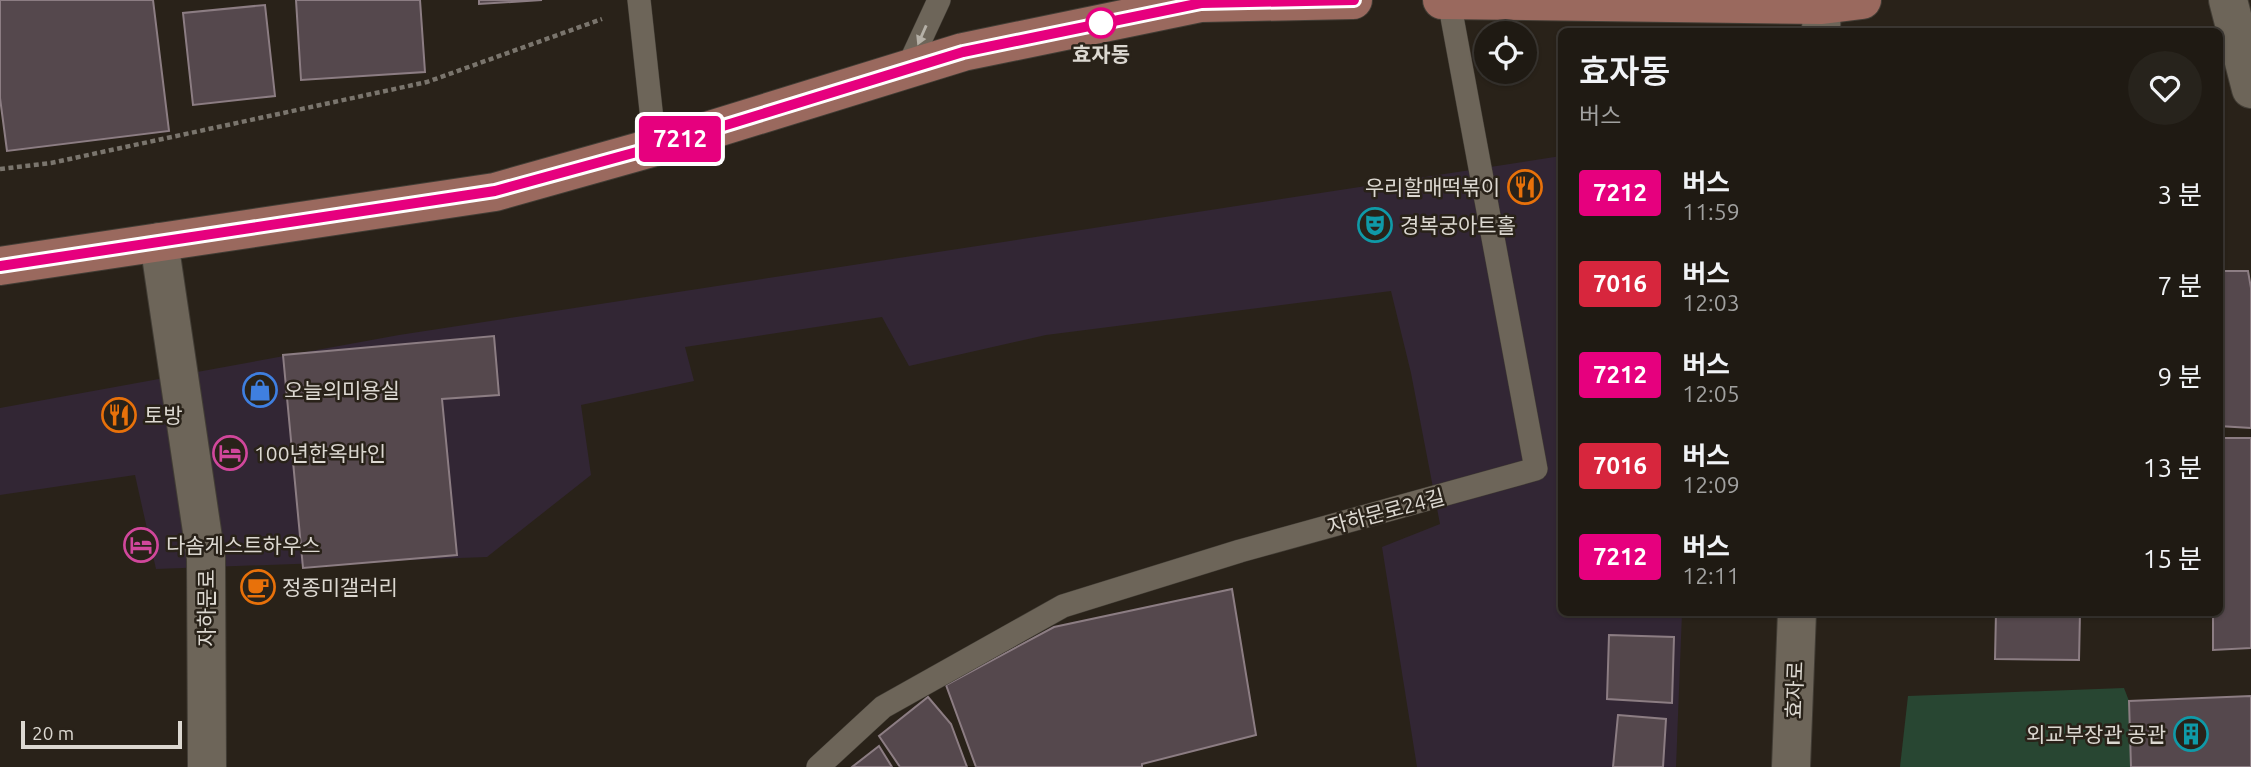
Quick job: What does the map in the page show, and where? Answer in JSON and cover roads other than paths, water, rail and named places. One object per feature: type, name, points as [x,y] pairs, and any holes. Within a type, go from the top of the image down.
[{"type":"main road","points":[[0,266],[495,191],[655,147],[963,52],[1201,3],[1353,0]]},
{"type":"main road","points":[[1442,0],[1822,12],[1862,0]]},
{"type":"street","points":[[2228,0],[2251,89]]},
{"type":"street","name":"자하문로","points":[[159,242],[206,558],[207,767]]},
{"type":"street","name":"효자로","points":[[1791,767],[1797,616]]},
{"type":"lane","points":[[907,69],[939,0]]},
{"type":"lane","name":"자하문로24길","points":[[818,767],[883,707],[1063,606],[1240,551],[1536,469],[1448,1]]},
{"type":"lane","points":[[639,3],[655,147]]},
{"type":"place","name":"효자동","points":[[1101,23]]},
{"type":"place","name":"우리할매떡볶이","points":[[1525,187]]},
{"type":"place","name":"경복궁아트홀","points":[[1375,225]]},
{"type":"place","name":"오늘의미용실","points":[[260,390]]},
{"type":"place","name":"토방","points":[[119,415]]},
{"type":"place","name":"100년한옥바인","points":[[230,453]]},
{"type":"place","name":"다솜게스트하우스","points":[[141,545]]},
{"type":"place","name":"정종미갤러리","points":[[258,587]]},
{"type":"place","name":"외교부장관 공관","points":[[2191,734]]}]
